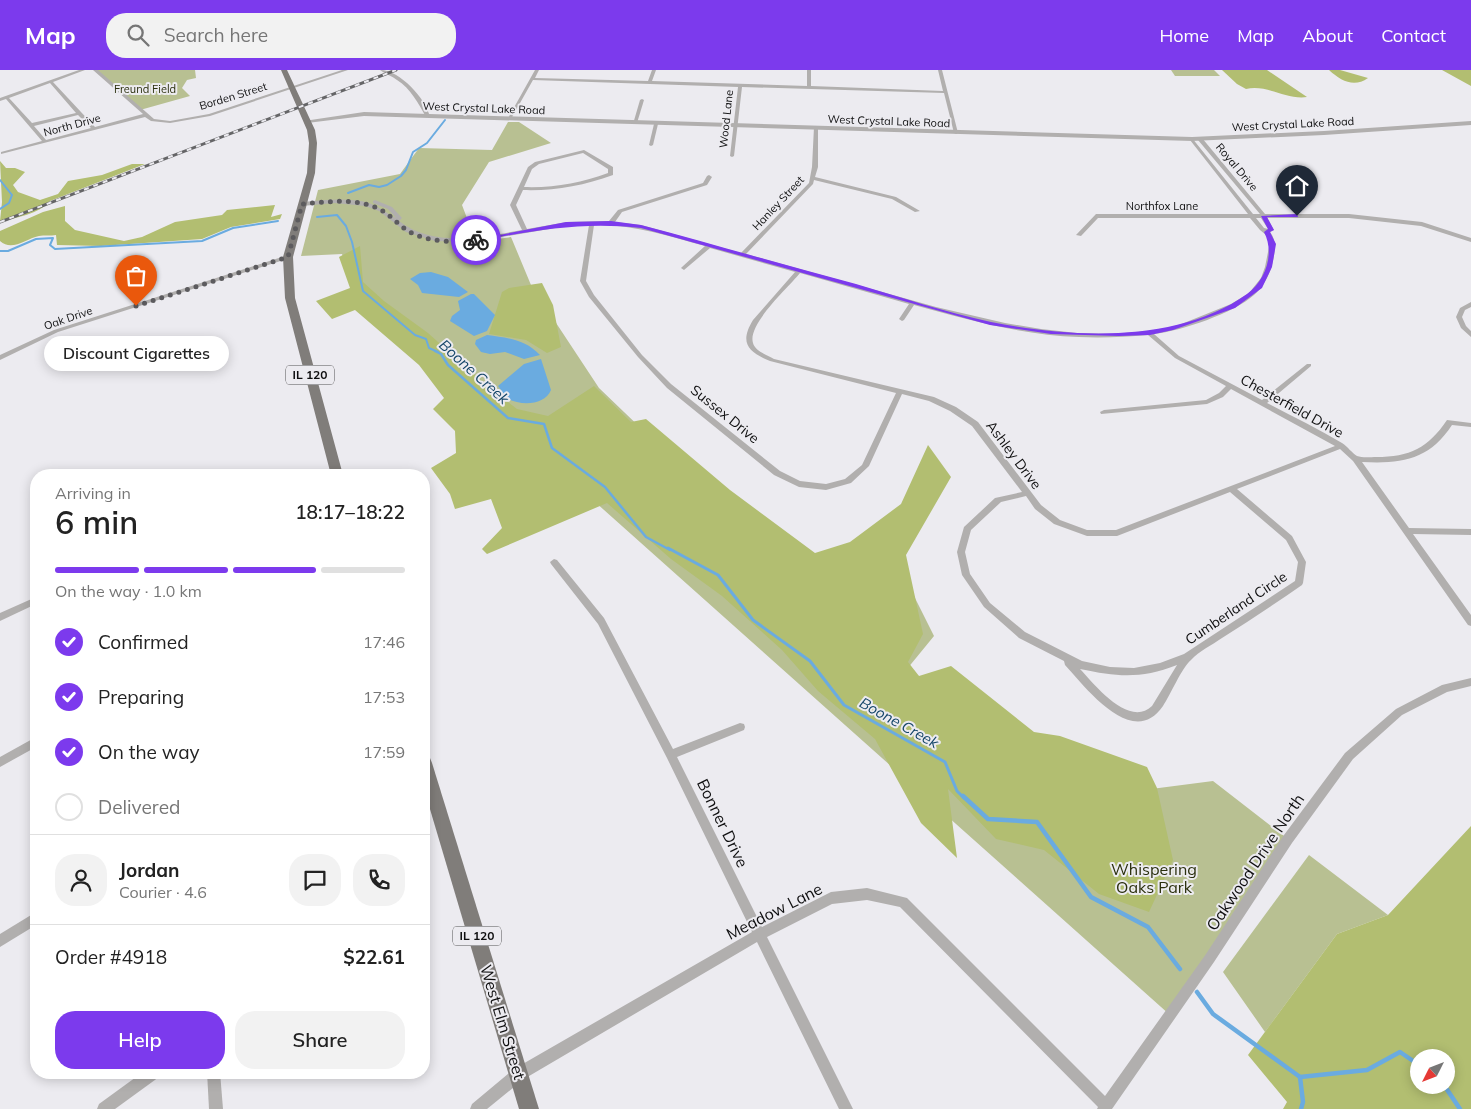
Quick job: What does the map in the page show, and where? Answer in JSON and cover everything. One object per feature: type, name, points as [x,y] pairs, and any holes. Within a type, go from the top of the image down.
[{"type":"main road","name":"IL 120","points":[[284,70],[307,121],[312,140],[313,156],[311,173],[288,257],[291,302],[335,469]]},
{"type":"main road","name":"West Elm Street","points":[[430,783],[529,1109]]},
{"type":"street","points":[[0,100],[83,70]]},
{"type":"street","points":[[96,70],[146,115]]},
{"type":"street","name":"Borden Street","points":[[146,115],[153,120],[170,122],[210,115],[346,70]]},
{"type":"street","points":[[382,70],[410,86],[428,116]]},
{"type":"street","points":[[509,118],[537,70]]},
{"type":"street","points":[[650,82],[654,70]]},
{"type":"street","points":[[809,70],[809,87]]},
{"type":"street","points":[[940,70],[956,133]]},
{"type":"street","points":[[532,79],[946,92]]},
{"type":"street","points":[[51,82],[94,129]]},
{"type":"street","name":"Wood Lane","points":[[732,156],[740,86]]},
{"type":"street","points":[[7,98],[45,142]]},
{"type":"street","points":[[635,123],[642,100]]},
{"type":"street","points":[[31,125],[80,113]]},
{"type":"street","name":"West Crystal Lake Road","points":[[307,121],[351,114],[736,127],[1192,139],[1316,134],[1471,123]]},
{"type":"street","name":"North Drive","points":[[3,153],[146,115]]},
{"type":"street","points":[[651,145],[656,124]]},
{"type":"street","name":"Hanley Street","points":[[742,255],[812,180],[816,128]]},
{"type":"street","name":"Royal Drive","points":[[1150,334],[1233,307],[1260,287],[1269,267],[1273,244],[1267,232],[1262,229],[1254,216],[1192,139]]},
{"type":"street","name":"Royal Drive","points":[[1200,139],[1264,216],[1271,230],[1267,232]]},
{"type":"street","points":[[521,188],[550,190],[566,188],[611,174],[611,168],[590,153],[576,152],[538,163],[530,168],[513,205],[524,230]]},
{"type":"street","points":[[611,223],[620,211],[705,184],[709,177]]},
{"type":"street","points":[[812,180],[860,195],[878,195],[894,198],[917,211]]},
{"type":"street","points":[[303,202],[334,201],[362,204],[377,208],[392,220],[397,220],[408,231],[435,239],[472,240],[566,224],[611,223],[641,227],[1008,327],[1051,332],[1150,334]]},
{"type":"street","name":"Northfox Lane","points":[[1079,235],[1096,216],[1349,216],[1422,224],[1471,240]]},
{"type":"street","name":"Sussex Drive","points":[[592,223],[583,280],[591,296],[640,356],[669,386],[777,473],[799,484],[826,487],[848,481],[865,466],[900,392]]},
{"type":"street","points":[[684,268],[710,245]]},
{"type":"street","name":"Oak Drive","points":[[0,358],[56,331],[288,257]]},
{"type":"street","name":"Ashley Drive","points":[[799,271],[751,325],[748,336],[751,347],[772,360],[931,399],[953,409],[975,424],[1038,507],[1057,522],[1087,533],[1116,533],[1340,446]]},
{"type":"street","points":[[902,319],[913,302]]},
{"type":"street","points":[[1471,304],[1462,309],[1459,317],[1463,327],[1471,335]]},
{"type":"street","name":"Chesterfield Drive","points":[[1150,334],[1177,357],[1340,446],[1356,460],[1471,622]]},
{"type":"street","points":[[1263,403],[1309,365]]},
{"type":"street","points":[[1104,412],[1207,402],[1221,395],[1230,386]]},
{"type":"street","points":[[1356,460],[1380,461],[1410,456],[1430,448],[1442,435],[1450,422],[1471,425]]},
{"type":"street","name":"Cumberland Circle","points":[[1028,493],[998,500],[966,529],[961,552],[966,575],[987,605],[1022,635],[1066,659],[1092,668],[1134,672],[1161,667],[1187,657],[1299,583],[1302,562],[1289,538],[1232,489]]},
{"type":"street","points":[[1407,531],[1471,532]]},
{"type":"street","name":"Bonner Drive","points":[[554,562],[601,621],[671,755],[846,1109]]},
{"type":"street","points":[[0,617],[30,603]]},
{"type":"street","name":"Cumberland Circle","points":[[1066,659],[1115,710],[1129,716],[1142,718],[1152,712],[1187,657]]},
{"type":"street","name":"Oakwood Drive North","points":[[1105,1107],[1204,966],[1288,839],[1348,756],[1399,712],[1445,688],[1471,682]]},
{"type":"street","points":[[671,755],[740,727]]},
{"type":"street","points":[[0,762],[30,745]]},
{"type":"street","name":"Meadow Lane","points":[[477,1109],[519,1074],[760,934],[831,898],[867,894],[903,902],[1105,1107]]},
{"type":"street","points":[[0,941],[30,922]]},
{"type":"street","points":[[104,1109],[145,1079]]},
{"type":"street","points":[[214,1079],[216,1109]]},
{"type":"green space","name":"Freund Field","points":[[96,70],[195,70],[196,78],[187,80],[182,88],[190,96],[140,110]]},
{"type":"green space","points":[[1171,70],[1214,70],[1220,76],[1175,76]]},
{"type":"green space","points":[[1222,70],[1267,70],[1307,97],[1292,96],[1254,88],[1246,89],[1237,84]]},
{"type":"green space","points":[[1329,70],[1340,70],[1368,78],[1358,83],[1348,82]]},
{"type":"green space","points":[[1442,70],[1471,70],[1471,86]]},
{"type":"green space","name":"Whispering Oaks Park","points":[[508,122],[519,122],[551,143],[489,162],[462,205],[476,242],[511,237],[531,285],[599,388],[674,460],[824,560],[913,594],[934,636],[907,669],[1070,766],[1128,792],[1213,781],[1288,839],[1170,1015],[353,286],[342,254],[301,256],[318,190],[400,174],[419,148],[492,150]]},
{"type":"green space","points":[[0,161],[6,168],[15,168],[25,172],[13,185],[18,192],[40,200],[58,194],[68,181],[102,175],[132,164],[145,164],[50,201],[34,212],[0,221],[2,202]]},
{"type":"green space","points":[[275,205],[271,217],[282,214],[280,219],[231,227],[202,239],[101,246],[57,245],[56,235],[39,236],[14,245],[5,244],[0,241],[0,231],[43,212],[65,206],[65,221],[75,230],[124,241],[142,237],[175,222],[222,215],[227,210]]},
{"type":"green space","points":[[360,246],[363,282],[384,301],[428,333],[485,384],[517,409],[548,416],[594,386],[631,422],[646,419],[730,490],[815,553],[850,542],[901,504],[928,445],[951,477],[906,555],[923,634],[908,662],[919,676],[951,666],[1034,732],[1060,736],[1147,767],[1157,788],[1173,860],[1149,912],[1099,894],[1044,850],[996,839],[948,789],[957,858],[921,823],[875,739],[818,691],[782,650],[722,596],[671,559],[607,503],[487,554],[482,549],[502,528],[491,499],[455,509],[450,494],[431,468],[456,453],[455,431],[433,409],[444,398],[419,365],[355,310],[332,319],[316,301],[350,288],[339,257]]},
{"type":"green space","points":[[542,283],[553,305],[561,347],[547,353],[526,340],[489,334],[502,292],[509,288]]},
{"type":"green space","points":[[1471,826],[1471,1109],[1283,1109],[1287,1102],[1248,1055],[1337,934],[1388,915]]},
{"type":"green space","points":[[1309,855],[1388,915],[1337,934],[1265,1032],[1223,972]]},
{"type":"water","points":[[431,272],[448,277],[468,292],[459,297],[422,293],[418,285],[410,279],[420,273]]},
{"type":"water","points":[[474,294],[495,315],[487,331],[474,336],[450,321],[452,316],[460,310],[458,301]]},
{"type":"water","points":[[487,335],[522,342],[540,355],[524,359],[505,352],[490,354],[481,352],[475,344],[476,340]]},
{"type":"water","points":[[541,359],[551,390],[548,395],[544,399],[533,403],[520,403],[508,399],[498,386],[524,364]]},
{"type":"waterway","points":[[348,193],[369,185],[379,187],[387,185],[401,176],[406,170],[413,152],[427,143],[445,120]]},
{"type":"waterway","name":"Boone Creek","points":[[0,180],[12,195],[9,203],[0,209]]},
{"type":"waterway","name":"Boone Creek","points":[[317,217],[337,215],[346,226],[352,242],[363,291],[415,335],[426,339],[429,348],[438,352]]},
{"type":"waterway","name":"Boone Creek","points":[[0,251],[8,251],[36,239],[53,238],[50,245],[55,249],[202,241],[233,228],[278,221]]},
{"type":"waterway","name":"Boone Creek","points":[[435,351],[441,354],[448,365],[508,418],[544,424],[552,448],[605,487],[646,537],[670,550]]},
{"type":"waterway","name":"Boone Creek","points":[[668,548],[718,575],[753,620],[810,661],[844,705],[945,762],[957,791],[964,798]]},
{"type":"waterway","name":"Boone Creek","points":[[963,796],[988,819],[1037,822],[1091,897],[1148,927],[1180,969]]},
{"type":"waterway","name":"Boone Creek","points":[[1197,992],[1213,1014],[1300,1077]]},
{"type":"waterway","name":"Boone Creek","points":[[1300,1077],[1367,1070],[1400,1052],[1410,1059]]},
{"type":"waterway","points":[[1300,1077],[1303,1102],[1301,1109]]},
{"type":"waterway","name":"Boone Creek","points":[[1450,1094],[1460,1109]]},
{"type":"railway","points":[[0,222],[396,70]]},
{"type":"way so far","points":[[136,306],[288,257],[302,204],[334,201],[366,204],[378,208],[392,220],[397,220],[408,231],[422,236],[435,239],[476,240]]},
{"type":"place","name":"Discount Cigarettes","points":[[136,306]]},
{"type":"route","points":[[476,240],[566,224],[611,223],[641,227],[1008,327],[1104,335],[1150,334],[1197,321],[1233,307],[1260,287],[1269,267],[1273,244],[1267,232],[1271,230],[1264,216],[1297,216]]}]
